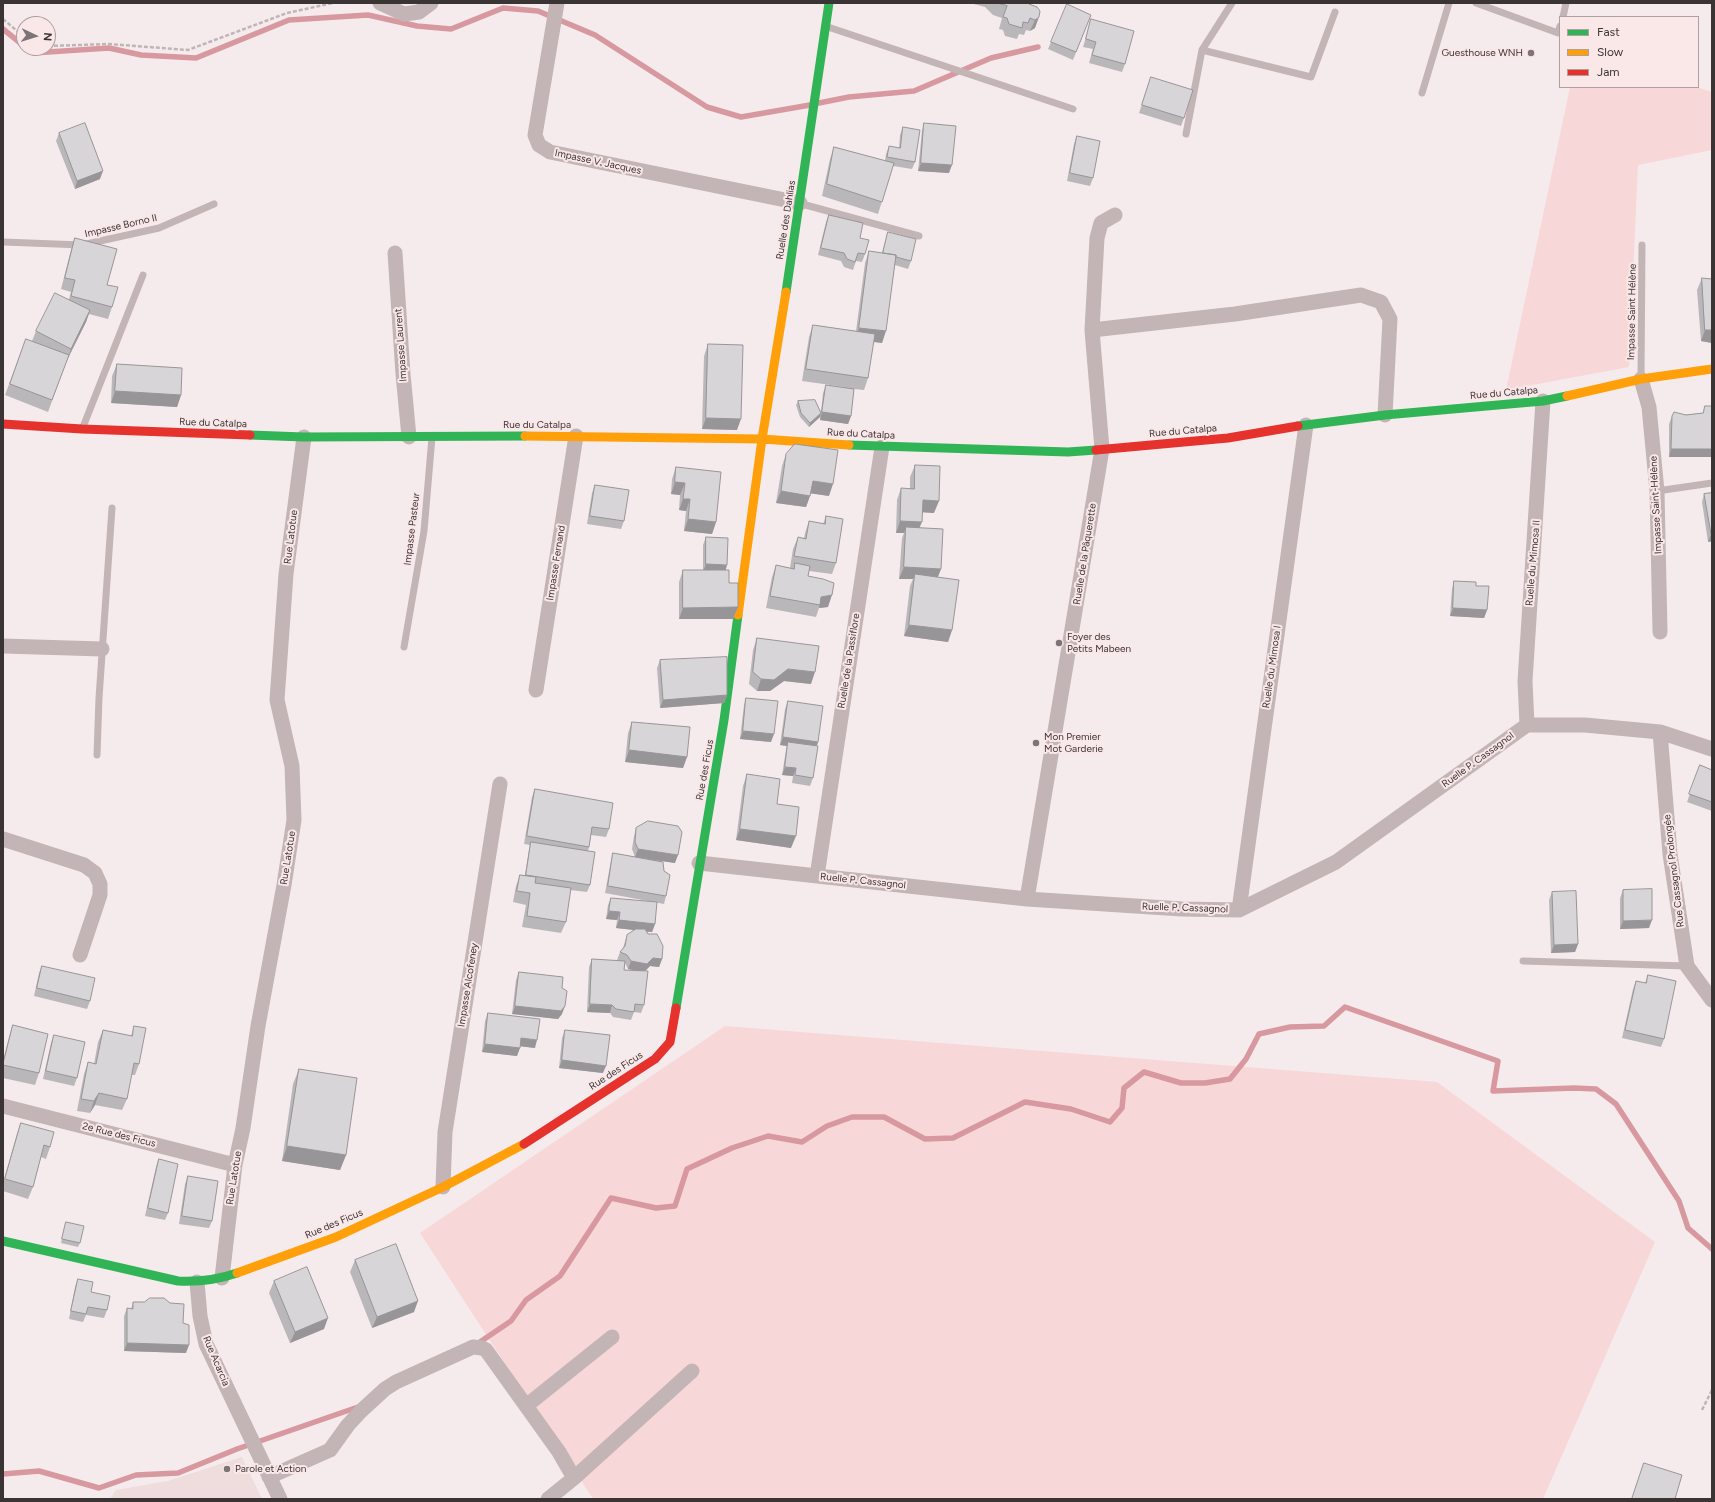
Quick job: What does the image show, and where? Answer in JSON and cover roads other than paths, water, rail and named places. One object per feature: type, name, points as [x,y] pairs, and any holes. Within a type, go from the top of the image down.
[{"type":"street","points":[[380,3],[404,14],[419,12],[431,3]]},
{"type":"street","name":"Ruelle des Dahlias","points":[[762,439],[800,203],[829,3]]},
{"type":"street","name":"Impasse V. Jacques","points":[[556,4],[535,135],[539,145],[550,152],[800,203]]},
{"type":"street","name":"Ruelle de la Pâquerette","points":[[1027,899],[1102,449],[1092,330],[1097,238],[1101,223],[1114,215]]},
{"type":"street","name":"Impasse Laurent","points":[[395,253],[403,374],[409,437]]},
{"type":"street","points":[[1092,330],[1235,314],[1361,295],[1381,302],[1390,319],[1385,414]]},
{"type":"street","name":"Rue du Catalpa","points":[[432,436],[576,436],[762,439],[882,447],[1068,452],[1228,438],[1385,414],[1544,401],[1641,379],[1712,369]]},
{"type":"street","name":"Impasse Saint-Hélène","points":[[1641,379],[1649,407],[1657,491],[1660,632]]},
{"type":"street","name":"Ruelle du Mimosa II","points":[[1527,725],[1525,681],[1544,401]]},
{"type":"street","name":"Rue du Catalpa","points":[[3,424],[82,429],[304,437],[409,437]]},
{"type":"street","name":"Ruelle du Mimosa I","points":[[1239,910],[1306,425]]},
{"type":"street","name":"Impasse Fernand","points":[[536,690],[576,436]]},
{"type":"street","name":"Rue Latotue","points":[[222,1278],[235,1165],[243,1128],[258,1026],[284,885],[294,820],[292,766],[277,700],[286,574],[304,437]]},
{"type":"street","name":"Rue des Ficus","points":[[3,1241],[178,1281],[197,1282],[222,1278],[336,1237],[443,1187],[529,1142],[655,1059],[670,1042],[724,720],[762,439]]},
{"type":"street","name":"Ruelle de la Passiflore","points":[[817,876],[882,447]]},
{"type":"street","points":[[3,646],[102,649]]},
{"type":"street","points":[[1527,725],[1585,725],[1660,732],[1712,749]]},
{"type":"street","name":"Ruelle P. Cassagnol","points":[[699,863],[1027,899],[1182,909],[1239,910],[1336,862],[1527,725]]},
{"type":"street","name":"Rue Cassagnol Prolongée","points":[[1660,732],[1670,854],[1686,966],[1712,1000]]},
{"type":"street","name":"Impasse Alcofeney","points":[[443,1187],[445,1132],[500,784]]},
{"type":"street","points":[[3,839],[84,865],[95,873],[100,884],[100,895],[80,955]]},
{"type":"street","name":"2e Rue des Ficus","points":[[3,1106],[235,1165]]},
{"type":"street","name":"Rue Acarcia","points":[[197,1282],[200,1316],[206,1344],[269,1477]]},
{"type":"street","points":[[526,1406],[612,1337]]},
{"type":"street","points":[[280,1499],[269,1477],[330,1450],[361,1411],[385,1389],[396,1382],[473,1347],[486,1350],[569,1467],[574,1478]]},
{"type":"street","points":[[548,1499],[574,1478],[692,1371]]},
{"type":"lane","points":[[1186,134],[1202,50],[1232,3]]},
{"type":"lane","points":[[1422,93],[1449,3]]},
{"type":"lane","points":[[1476,3],[1558,33],[1559,30]]},
{"type":"lane","points":[[1562,16],[1566,3]]},
{"type":"lane","points":[[1202,50],[1311,77],[1335,12]]},
{"type":"lane","points":[[826,26],[1073,109]]},
{"type":"lane","points":[[800,203],[919,236]]},
{"type":"lane","name":"Impasse Borno II","points":[[3,242],[82,245],[159,228],[214,204]]},
{"type":"lane","name":"Impasse Saint Hélène","points":[[1641,379],[1642,245]]},
{"type":"lane","points":[[82,429],[143,275]]},
{"type":"lane","points":[[409,437],[432,436]]},
{"type":"lane","name":"Impasse Pasteur","points":[[404,647],[424,531],[432,436]]},
{"type":"lane","points":[[1657,491],[1712,483]]},
{"type":"lane","points":[[97,755],[102,649],[112,508]]},
{"type":"lane","points":[[1523,961],[1686,966]]},
{"type":"waterway","points":[[56,51],[109,48],[141,55],[196,58],[289,20],[368,15],[417,26],[451,29],[503,8],[538,11],[595,35],[707,107],[741,117],[810,105]]},
{"type":"waterway","points":[[3,29],[16,40]]},
{"type":"waterway","points":[[819,103],[849,97],[914,91],[991,58],[1038,47]]},
{"type":"waterway","points":[[477,1344],[511,1321],[526,1300],[560,1276],[611,1198],[656,1208],[675,1206],[687,1169],[732,1148],[768,1136],[802,1142],[827,1126],[852,1117],[884,1117],[925,1139],[953,1138],[1025,1102],[1071,1109],[1110,1122],[1122,1108],[1124,1088],[1144,1072],[1181,1083],[1205,1083],[1230,1079],[1246,1059],[1259,1034],[1290,1027],[1324,1026],[1345,1007],[1498,1061],[1493,1091],[1574,1088],[1596,1089],[1616,1104],[1679,1201],[1688,1228],[1712,1249]]},
{"type":"waterway","points":[[3,1474],[39,1471],[99,1488],[136,1475],[178,1473],[237,1449],[358,1407]]},
{"type":"place","name":"Guesthouse WNH","points":[[1531,53]]},
{"type":"place","name":"Foyer des Petits Mabeen","points":[[1059,643]]},
{"type":"place","name":"Mon Premier Mot Garderie","points":[[1036,743]]},
{"type":"place","name":"Parole et Action","points":[[227,1469]]}]
